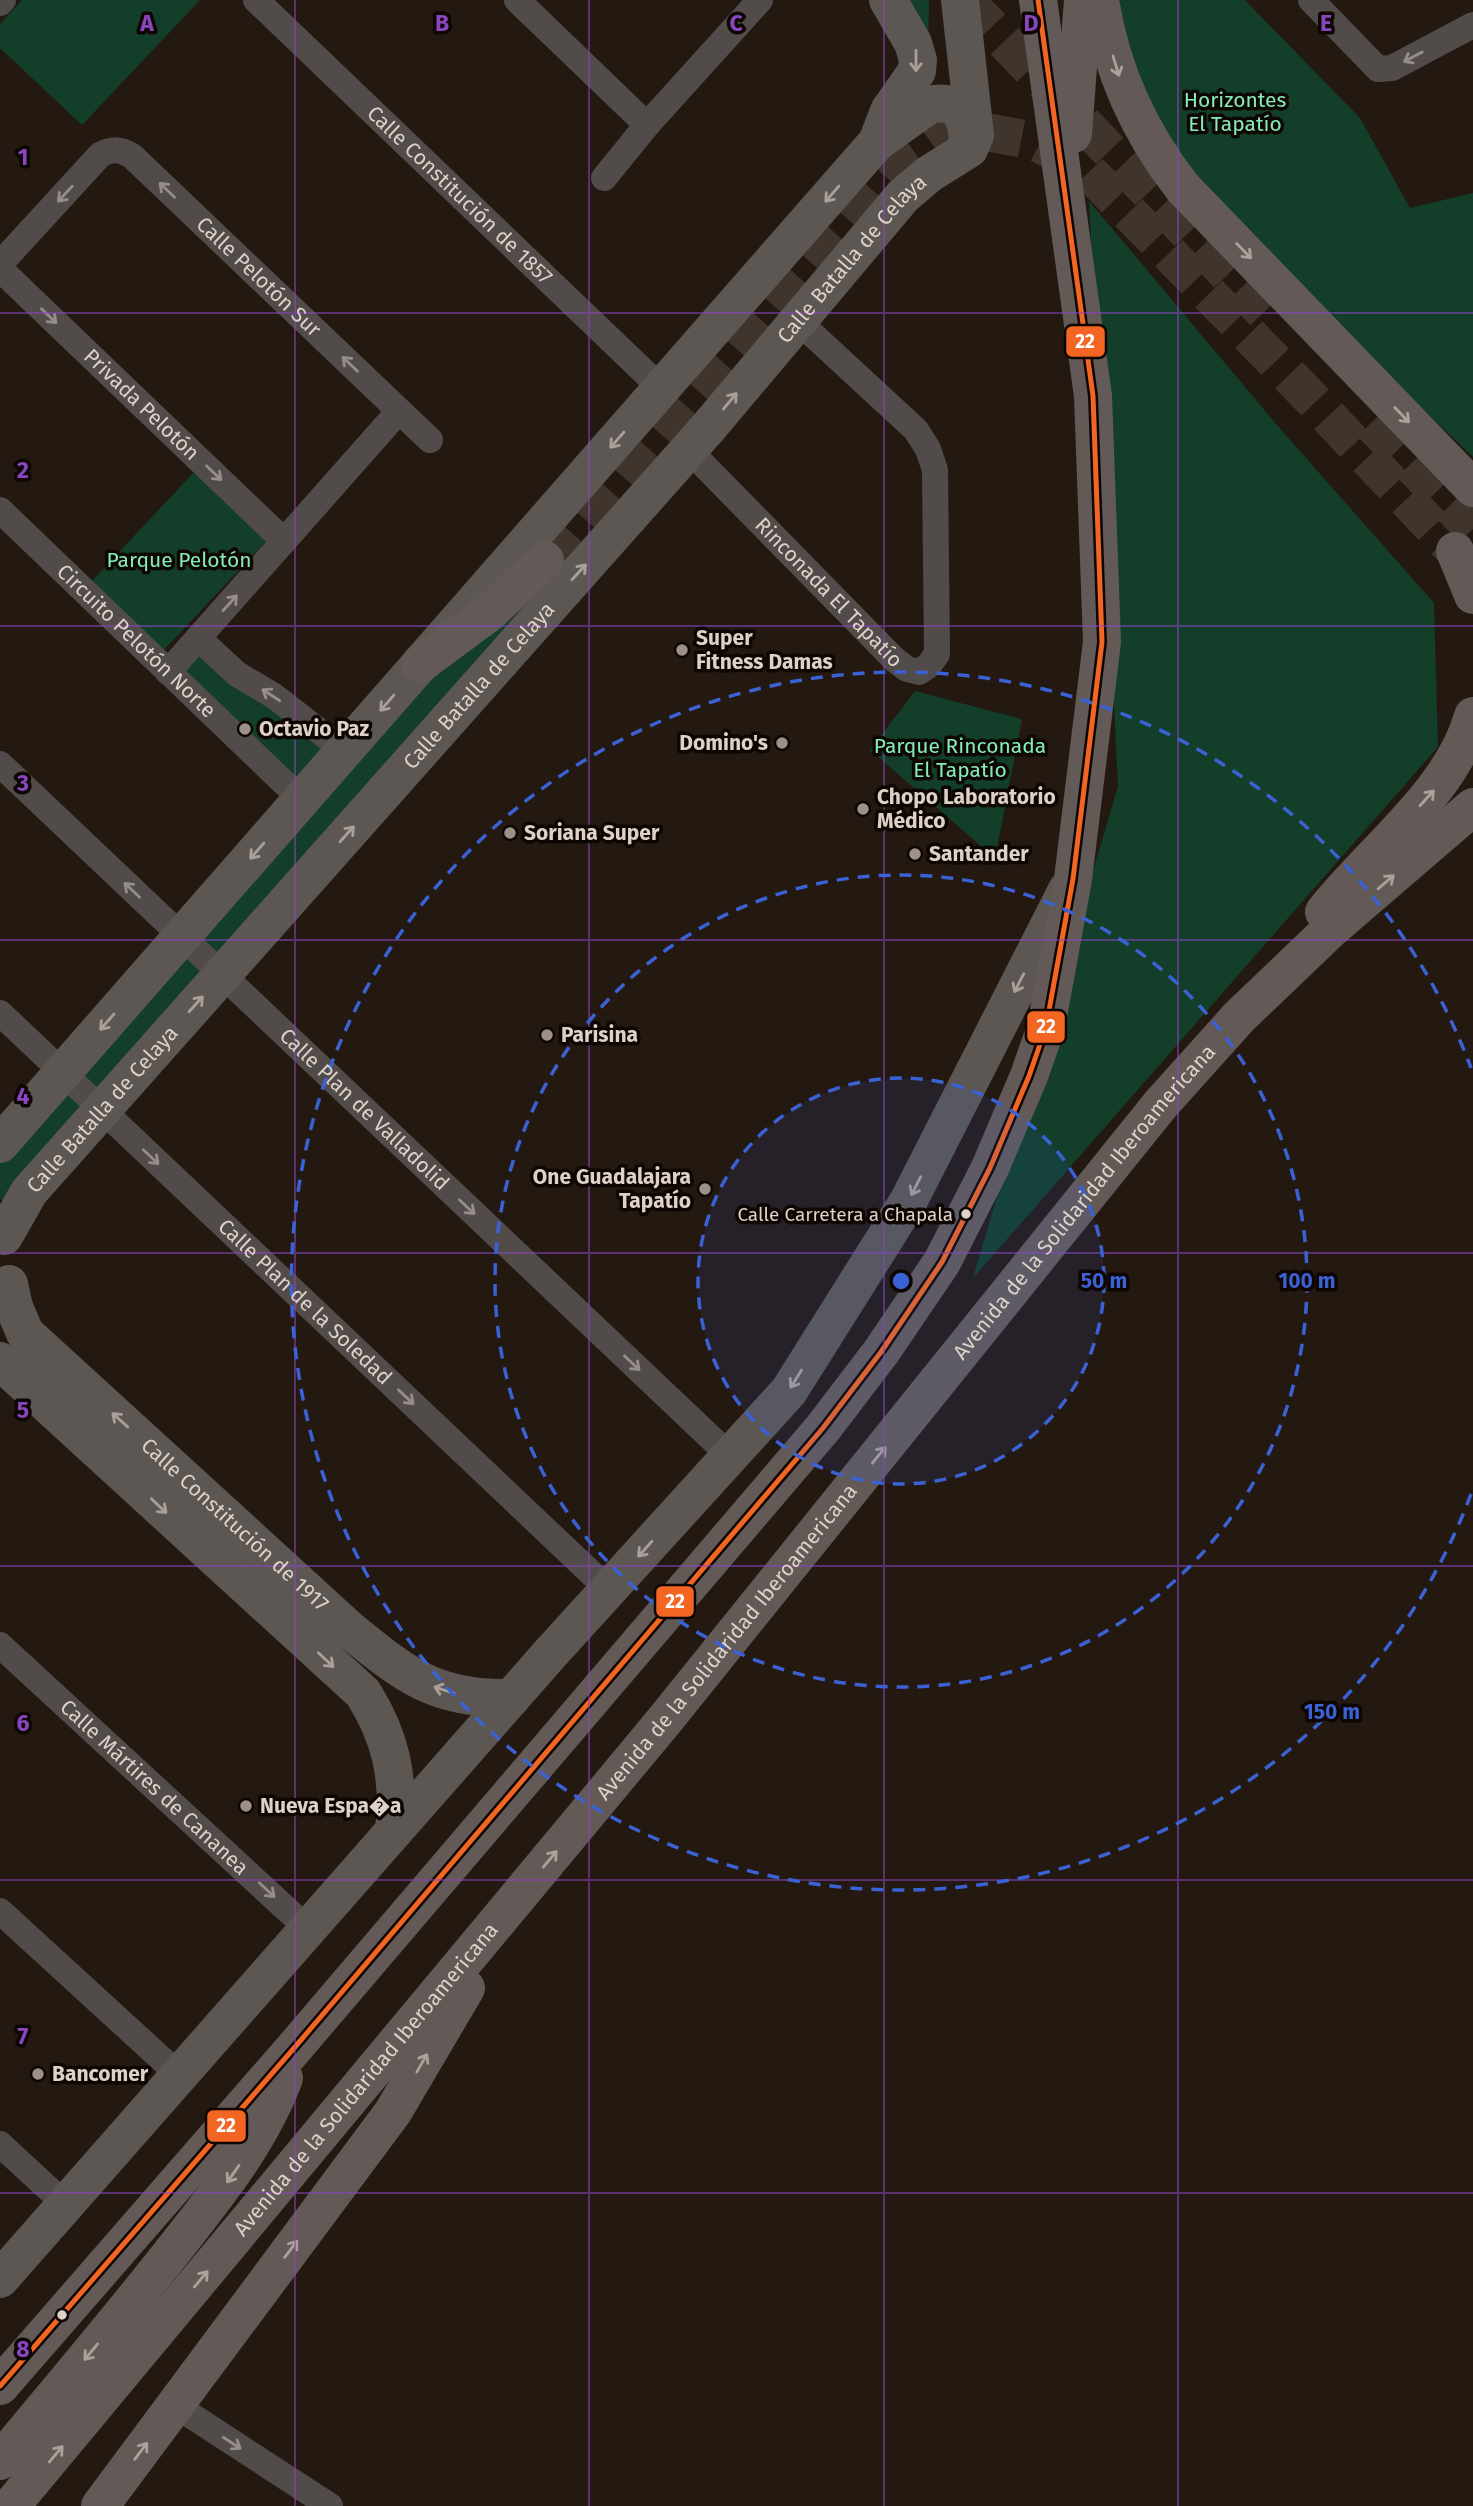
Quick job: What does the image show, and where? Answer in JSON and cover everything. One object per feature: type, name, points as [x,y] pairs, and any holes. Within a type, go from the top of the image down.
[{"type":"highway","points":[[0,2386],[295,2047],[823,1428],[881,1352],[942,1262],[975,1198],[1029,1076],[1046,1027],[1073,879],[1102,642],[1093,396],[1038,0]]},
{"type":"highway","points":[[1068,214],[1083,0]]},
{"type":"highway","points":[[1100,0],[1120,78],[1144,133],[1182,188],[1473,488]]},
{"type":"highway","points":[[1455,551],[1473,595]]},
{"type":"highway","points":[[420,664],[489,614],[545,560]]},
{"type":"highway","points":[[1239,1017],[1349,880],[1432,794],[1460,750],[1473,716]]},
{"type":"highway","name":"Avenida de la Solidaridad Iberoamericana","points":[[11,2506],[524,1889],[887,1446],[1160,1105],[1239,1017],[1331,929],[1473,807]]},
{"type":"highway","points":[[100,2506],[393,2112],[524,1889]]},
{"type":"highway","points":[[0,2461],[131,2305],[232,2176],[265,2120],[295,2047]]},
{"type":"street","name":"Calle Constitución de 1857","points":[[256,0],[662,389]]},
{"type":"street","points":[[517,0],[647,125]]},
{"type":"street","points":[[877,142],[889,111],[917,71],[918,60],[913,43],[888,0]]},
{"type":"street","points":[[960,0],[975,135],[969,149]]},
{"type":"street","points":[[1311,0],[1378,69],[1392,68],[1473,25]]},
{"type":"street","points":[[604,178],[756,1]]},
{"type":"street","points":[[0,1144],[877,142],[929,105],[939,103],[949,104],[964,116],[968,125],[969,149]]},
{"type":"street","name":"Calle Batalla de Celaya","points":[[2,1233],[29,1192],[688,449],[903,196],[929,174],[969,149]]},
{"type":"street","name":"Calle Pelotón Sur","points":[[0,267],[100,155],[108,150],[123,151],[132,156],[430,440]]},
{"type":"street","name":"Privada Pelotón","points":[[0,267],[284,541]]},
{"type":"street","name":"Rinconada El Tapatío","points":[[688,449],[895,660],[907,669],[919,672],[929,665],[937,654],[935,470],[928,449],[916,430],[798,321]]},
{"type":"street","points":[[168,672],[399,411]]},
{"type":"street","name":"Circuito Pelotón Norte","points":[[0,510],[302,800]]},
{"type":"street","points":[[198,638],[237,674],[274,696],[345,751]]},
{"type":"street","name":"Calle Plan de Valladolid","points":[[0,764],[730,1456]]},
{"type":"street","points":[[0,2279],[511,1698],[789,1391],[909,1200],[1073,879]]},
{"type":"street","name":"Calle Plan de la Soledad","points":[[0,1013],[608,1590]]},
{"type":"street","name":"Calle Constitución de 1917","points":[[2,1233],[9,1252],[4,1296],[14,1307],[25,1333],[368,1644],[404,1672],[445,1691],[467,1697],[511,1698]]},
{"type":"street","name":"Calle Constitución de 1917","points":[[0,1361],[363,1693],[376,1713],[392,1754],[397,1805],[394,1831]]},
{"type":"street","name":"Calle Mártires de Cananea","points":[[0,1645],[308,1929]]},
{"type":"street","points":[[0,1911],[179,2075]]},
{"type":"street","points":[[0,2144],[65,2204]]},
{"type":"street","points":[[175,2405],[330,2506]]},
{"type":"green space","points":[[22,0],[200,0],[82,125],[0,48],[0,24]]},
{"type":"green space","points":[[900,0],[929,0],[928,53]]},
{"type":"green space","name":"Horizontes El Tapatío","points":[[1106,0],[1245,0],[1360,118],[1410,208],[1473,193],[1473,457],[1162,161]]},
{"type":"green space","points":[[1089,201],[1283,432],[1434,603],[1438,747],[973,1278],[1118,786]]},
{"type":"green space","name":"Parque Pelotón","points":[[195,471],[268,539],[163,651],[91,582]]},
{"type":"green space","points":[[555,587],[16,1214],[0,1198],[0,1154],[420,664]]},
{"type":"green space","points":[[198,646],[337,751],[298,796],[168,672]]},
{"type":"green space","name":"Parque Rinconada El Tapatío","points":[[915,691],[1022,719],[995,858],[870,750]]},
{"type":"tunnel","points":[[965,0],[1264,312]]},
{"type":"tunnel","points":[[545,560],[895,165],[940,133],[992,133],[1034,141],[1085,168],[1309,396],[1455,551]]},
{"type":"tunnel","points":[[1371,423],[1473,529]]},
{"type":"transit line","name":"22","points":[[0,2386],[295,2047],[823,1428],[881,1352],[942,1262],[990,1168],[1029,1076],[1046,1027],[1073,879],[1102,642],[1093,396],[1038,0]]},
{"type":"place","name":"Super Fitness Damas","points":[[682,650]]},
{"type":"place","name":"Octavio Paz","points":[[245,729]]},
{"type":"place","name":"Domino's","points":[[782,743]]},
{"type":"place","name":"Chopo Laboratorio Médico","points":[[863,809]]},
{"type":"place","name":"Soriana Super","points":[[510,833]]},
{"type":"place","name":"Santander","points":[[915,854]]},
{"type":"place","name":"Parisina","points":[[547,1035]]},
{"type":"place","name":"One Guadalajara Tapatío","points":[[705,1189]]},
{"type":"place","name":"Calle Carretera a Chapala","points":[[966,1214]]},
{"type":"place","name":"Nueva Espa�a","points":[[246,1806]]},
{"type":"place","name":"Bancomer","points":[[38,2074]]}]
